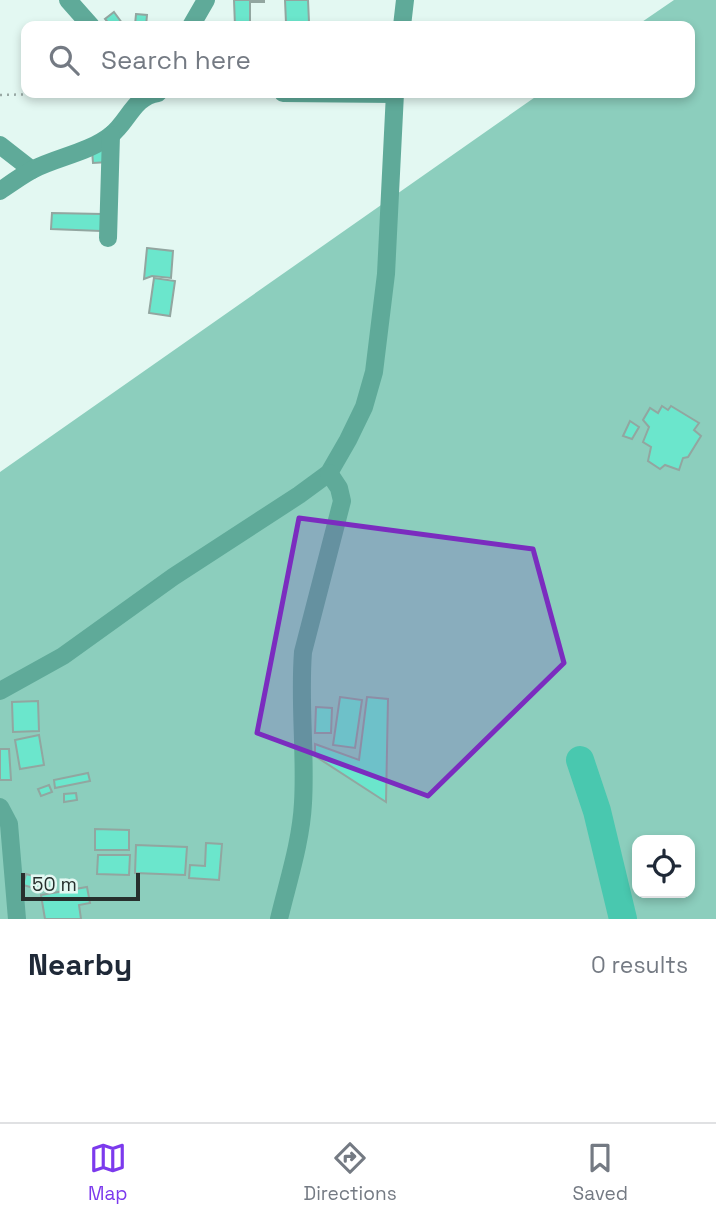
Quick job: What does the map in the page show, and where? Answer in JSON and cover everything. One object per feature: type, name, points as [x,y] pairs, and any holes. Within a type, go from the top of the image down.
[{"type":"street","points":[[68,0],[87,21]]},
{"type":"street","points":[[194,21],[206,0]]},
{"type":"street","points":[[403,21],[405,0]]},
{"type":"street","points":[[0,191],[32,170],[87,149],[111,135],[136,103],[144,98]]},
{"type":"street","points":[[0,691],[63,656],[173,577],[329,473],[363,407],[374,372],[386,274],[395,98]]},
{"type":"street","points":[[107,238],[111,135]]},
{"type":"street","points":[[0,145],[32,170]]},
{"type":"street","points":[[279,919],[303,804],[303,652],[342,501],[339,488],[329,473]]},
{"type":"street","points":[[0,807],[9,824],[17,919]]},
{"type":"path","points":[[0,95],[21,94]]},
{"type":"highlighted area","points":[[299,518],[533,549],[564,663],[428,796],[257,733]]},
{"type":"green space","points":[[674,0],[716,0],[716,919],[0,919],[0,472],[534,98],[695,98],[695,21],[643,21]]},
{"type":"building","points":[[234,0],[264,0],[250,2],[250,21],[235,21]]},
{"type":"building","points":[[285,0],[308,0],[309,21],[286,21]]},
{"type":"building","points":[[114,12],[121,21],[107,21],[105,19]]},
{"type":"building","points":[[136,14],[147,15],[146,21],[135,21]]},
{"type":"building","points":[[92,150],[108,150],[108,162],[93,163]]},
{"type":"building","points":[[52,213],[102,214],[101,231],[51,229]]},
{"type":"building","points":[[147,248],[173,251],[171,278],[152,276],[144,279]]},
{"type":"building","points":[[154,278],[175,281],[170,316],[149,313]]},
{"type":"building","points":[[662,406],[668,410],[671,406],[699,423],[694,430],[701,436],[688,457],[683,458],[679,470],[665,465],[660,469],[648,461],[651,447],[643,442],[649,427],[643,420],[650,408],[658,413]]},
{"type":"building","points":[[630,421],[639,427],[632,439],[623,436]]},
{"type":"building","points":[[340,697],[362,700],[355,748],[333,745]]},
{"type":"building","points":[[367,697],[388,699],[386,802],[315,756],[315,744],[359,760]]},
{"type":"building","points":[[38,701],[39,731],[13,732],[12,702]]},
{"type":"building","points":[[316,707],[332,708],[331,733],[315,733]]},
{"type":"building","points":[[39,735],[44,765],[20,769],[15,740]]},
{"type":"building","points":[[0,749],[9,749],[11,780],[0,780]]},
{"type":"building","points":[[88,773],[90,781],[55,788],[54,780]]},
{"type":"building","points":[[49,785],[52,792],[41,796],[38,789]]},
{"type":"building","points":[[76,793],[77,800],[64,802],[64,794]]},
{"type":"building","points":[[95,829],[129,830],[129,850],[95,850]]},
{"type":"building","points":[[206,843],[222,844],[219,880],[189,878],[190,865],[205,866]]},
{"type":"building","points":[[136,845],[187,847],[185,875],[135,873]]},
{"type":"building","points":[[98,855],[130,855],[129,875],[97,874]]},
{"type":"building","points":[[26,874],[37,877],[34,888],[23,885]]},
{"type":"building","points":[[87,887],[90,903],[79,905],[81,919],[45,919],[41,895]]},
{"type":"waterway","points":[[580,760],[597,811],[623,919]]}]
